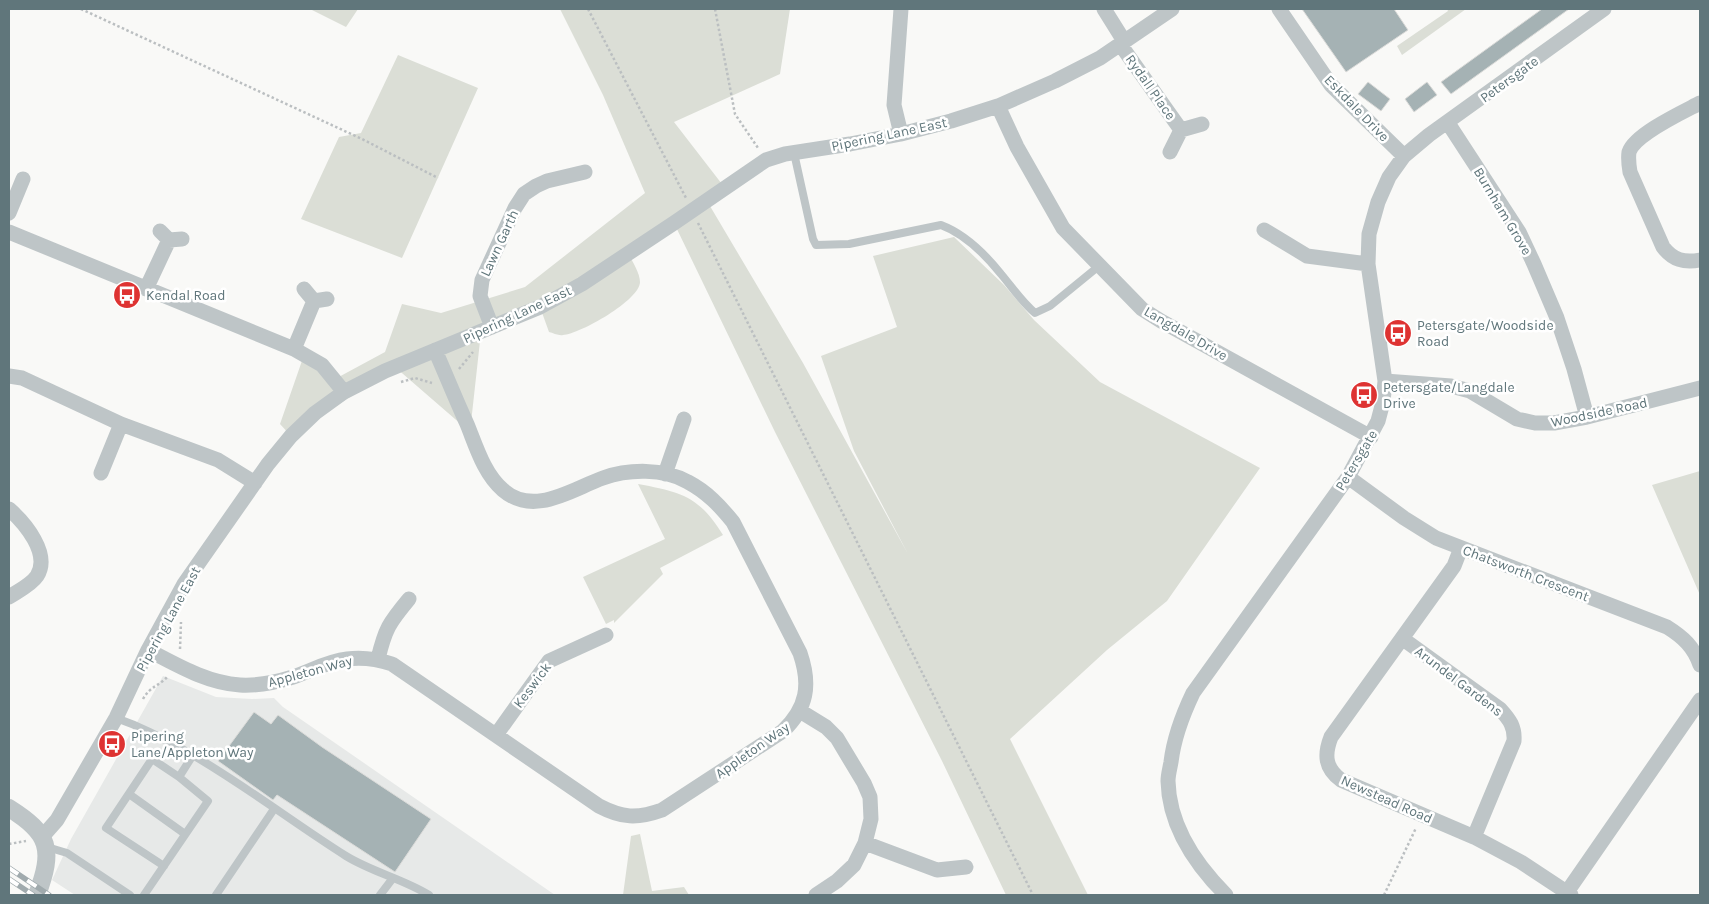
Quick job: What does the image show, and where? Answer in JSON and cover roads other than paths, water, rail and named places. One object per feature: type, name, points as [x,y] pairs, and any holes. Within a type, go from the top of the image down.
[{"type":"street","points":[[901,9],[894,105],[901,134]]},
{"type":"street","name":"Rydall Place","points":[[1104,9],[1122,43],[1181,130]]},
{"type":"street","name":"Pipering Lane East","points":[[44,842],[122,721],[148,650],[184,584],[290,436],[315,413],[344,392],[385,372],[540,307],[582,284],[766,160],[794,153],[901,134],[951,122],[998,106],[1055,81],[1100,58],[1172,9]]},
{"type":"street","name":"Eskdale Drive","points":[[1279,9],[1331,85],[1404,156]]},
{"type":"street","name":"Petersgate","points":[[1226,895],[1207,876],[1179,830],[1168,781],[1174,740],[1192,693],[1348,477],[1372,437],[1381,412],[1385,381],[1368,264],[1370,234],[1378,202],[1389,177],[1404,156],[1604,9]]},
{"type":"street","points":[[1700,103],[1643,135],[1633,145],[1629,153],[1628,163],[1630,172],[1663,247],[1669,255],[1677,259],[1688,262],[1700,260]]},
{"type":"street","name":"Langdale Drive","points":[[998,106],[1017,147],[1063,228],[1142,308],[1161,321],[1372,437]]},
{"type":"street","name":"Burnham Grove","points":[[1448,123],[1519,232],[1557,318],[1587,417]]},
{"type":"street","name":"Rydall Place","points":[[1170,152],[1181,130],[1202,124]]},
{"type":"street","name":"Lawn Garth","points":[[492,328],[480,296],[482,280],[515,208],[524,194],[536,186],[547,181],[585,172]]},
{"type":"street","points":[[9,213],[24,176]]},
{"type":"street","points":[[1264,230],[1307,256],[1368,264]]},
{"type":"street","points":[[9,232],[294,349],[322,365],[344,392]]},
{"type":"street","points":[[146,289],[170,236]]},
{"type":"street","points":[[294,349],[315,296]]},
{"type":"street","name":"Appleton Way","points":[[148,650],[200,676],[224,683],[241,685],[260,684],[291,678],[326,664],[346,659],[378,659],[392,664],[599,806],[615,814],[632,816],[648,815],[662,810],[783,731],[793,722],[800,711],[806,685],[806,670],[800,653],[733,522],[718,504],[704,491],[686,480],[665,474],[642,472],[604,478],[556,498],[542,501],[526,501],[514,497],[504,491],[493,480],[481,459],[435,350]]},
{"type":"street","points":[[9,376],[22,378],[42,386],[121,424],[218,460],[255,483]]},
{"type":"street","name":"Woodside Road","points":[[1385,381],[1452,386],[1470,391],[1517,419],[1535,423],[1554,423],[1587,417],[1700,388]]},
{"type":"street","points":[[665,474],[684,419]]},
{"type":"street","points":[[101,473],[121,424]]},
{"type":"street","name":"Chatsworth Crescent","points":[[1348,477],[1436,538],[1667,627],[1684,638],[1697,656],[1700,665]]},
{"type":"street","points":[[9,509],[29,531],[41,557],[41,568],[36,578],[9,597]]},
{"type":"street","name":"Newstead Road","points":[[1461,548],[1454,566],[1331,738],[1327,749],[1327,761],[1333,774],[1341,780],[1474,837],[1521,862],[1569,894]]},
{"type":"street","points":[[378,659],[386,629],[409,599]]},
{"type":"street","name":"Keswick","points":[[496,735],[548,661],[606,635]]},
{"type":"street","name":"Arundel Gardens","points":[[1403,639],[1500,709],[1509,719],[1514,730],[1514,741],[1474,837]]},
{"type":"street","points":[[1569,894],[1700,700]]},
{"type":"street","points":[[800,711],[826,727],[837,738],[864,783],[870,797],[871,819],[865,843],[854,865],[837,882],[816,895]]},
{"type":"street","points":[[9,808],[34,826],[44,842],[47,858],[38,895]]},
{"type":"street","points":[[865,843],[937,870],[966,867]]},
{"type":"lane","points":[[794,153],[813,239],[816,245],[849,244],[941,225],[964,236],[1000,272],[1024,304],[1035,312],[1050,306],[1099,266]]},
{"type":"lane","points":[[122,721],[143,727],[221,771],[306,831],[357,863],[416,887],[428,895]]},
{"type":"lane","points":[[179,777],[193,755]]},
{"type":"lane","points":[[144,895],[164,866],[185,834],[208,801],[179,777],[152,759],[106,828],[164,866]]},
{"type":"lane","points":[[129,794],[185,834]]},
{"type":"lane","points":[[216,895],[274,809]]},
{"type":"lane","points":[[44,842],[67,853],[130,895]]},
{"type":"lane","points":[[380,895],[393,878]]},
{"type":"railway","points":[[9,868],[49,895]]},
{"type":"railway","points":[[9,879],[33,895]]},
{"type":"place","name":"Kendal Road","points":[[127,295]]},
{"type":"place","name":"Petersgate/Woodside Road","points":[[1398,333]]},
{"type":"place","name":"Petersgate/Langdale Drive","points":[[1364,395]]},
{"type":"place","name":"Pipering Lane/Appleton Way","points":[[112,744]]}]
